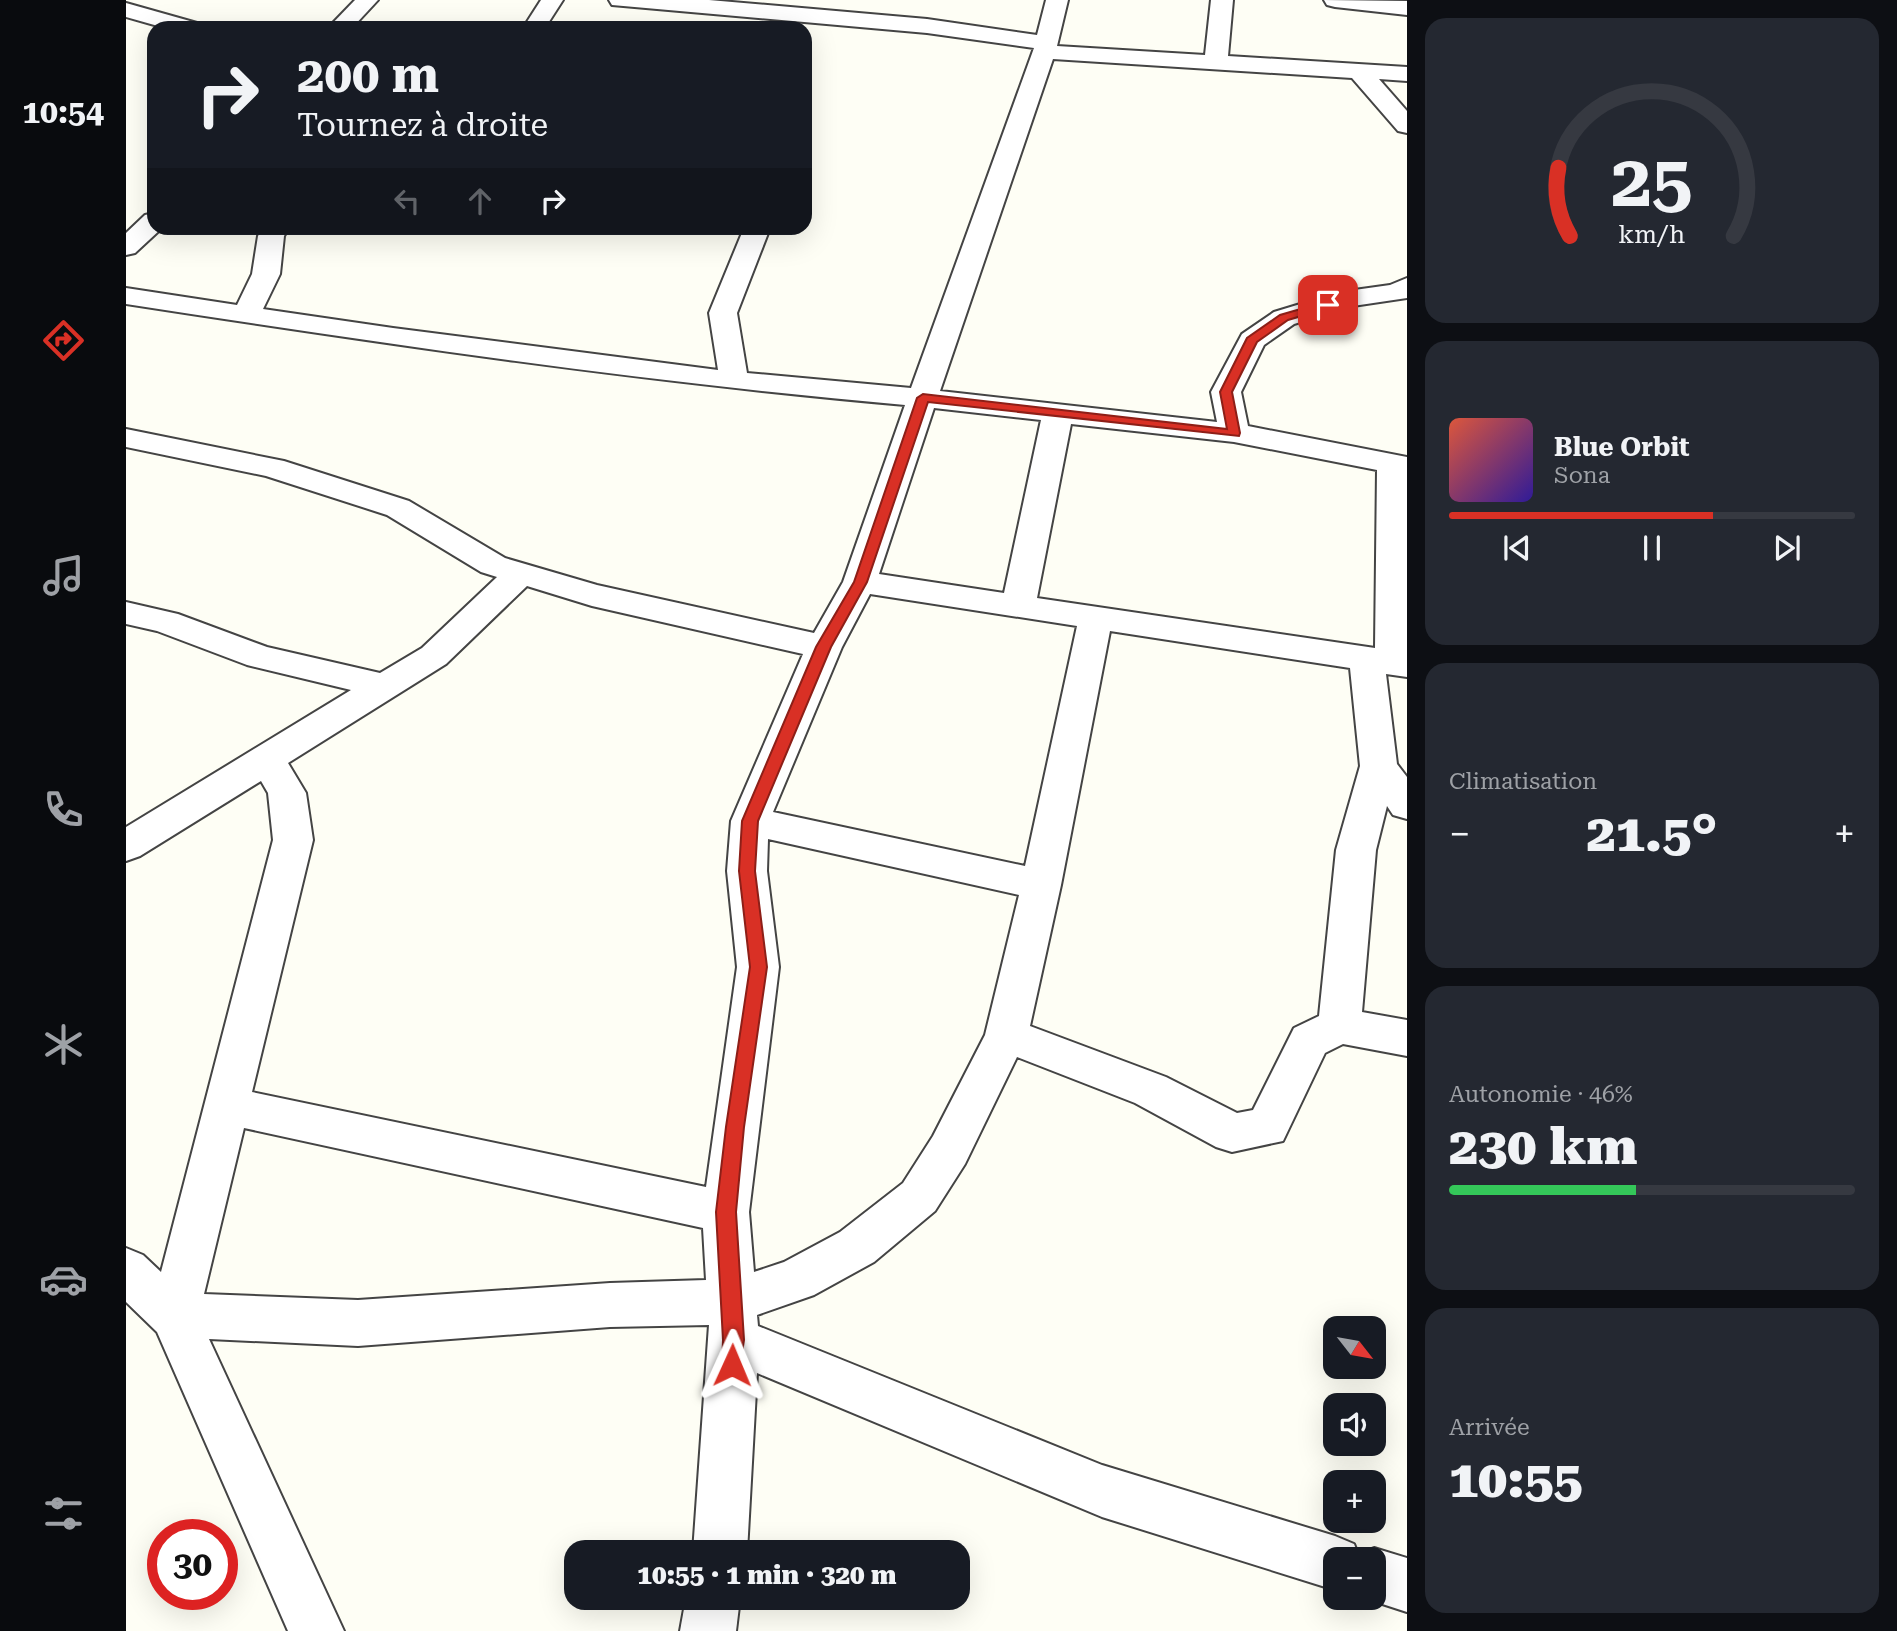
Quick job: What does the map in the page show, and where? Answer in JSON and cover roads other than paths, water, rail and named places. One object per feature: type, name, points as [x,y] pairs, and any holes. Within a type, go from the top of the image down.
[{"type":"street","points":[[346,21],[367,0]]},
{"type":"street","points":[[538,21],[552,0]]},
{"type":"street","points":[[620,0],[656,0],[745,11],[928,26],[1045,48],[1216,63],[1407,74]]},
{"type":"street","points":[[721,1540],[732,1321],[726,1212],[758,967],[747,871],[750,821],[824,647],[860,582],[1007,151],[1045,48],[1057,0]]},
{"type":"street","points":[[1216,63],[1222,0]]},
{"type":"street","points":[[1335,0],[1407,8]]},
{"type":"street","points":[[126,10],[164,21]]},
{"type":"street","points":[[1359,71],[1407,127]]},
{"type":"street","points":[[126,247],[147,228]]},
{"type":"street","points":[[247,313],[266,274],[272,235]]},
{"type":"street","points":[[734,381],[723,313],[754,235]]},
{"type":"street","points":[[1234,433],[1226,392],[1252,340],[1284,318],[1350,298],[1396,292],[1407,286]]},
{"type":"street","points":[[126,296],[393,337],[734,381],[923,398],[1234,433],[1400,465],[1389,662],[1379,766],[1356,850],[1339,1026]]},
{"type":"street","points":[[1018,606],[1058,413]]},
{"type":"street","points":[[126,438],[273,468],[398,508],[493,565],[592,596],[824,647]]},
{"type":"street","points":[[126,846],[434,656],[520,573]]},
{"type":"street","points":[[860,582],[1389,662]]},
{"type":"street","points":[[126,613],[166,622],[260,657],[385,686]]},
{"type":"street","points":[[732,1321],[797,1279],[857,1247],[919,1197],[949,1150],[1006,1035],[1041,885],[1096,617]]},
{"type":"street","points":[[174,1316],[293,841],[287,793],[266,758]]},
{"type":"street","points":[[1379,766],[1407,805]]},
{"type":"street","points":[[750,821],[1041,885]]},
{"type":"street","points":[[1006,1035],[1102,1069],[1197,1110],[1232,1132],[1267,1127],[1309,1041],[1339,1026],[1407,1038]]},
{"type":"street","points":[[226,1105],[726,1212]]},
{"type":"street","points":[[126,1270],[174,1316],[316,1631]]},
{"type":"street","points":[[174,1316],[257,1317],[358,1323],[610,1305],[732,1321],[1102,1491],[1323,1559]]},
{"type":"street","points":[[1386,1579],[1407,1585]]},
{"type":"street","points":[[708,1631],[711,1610]]}]
